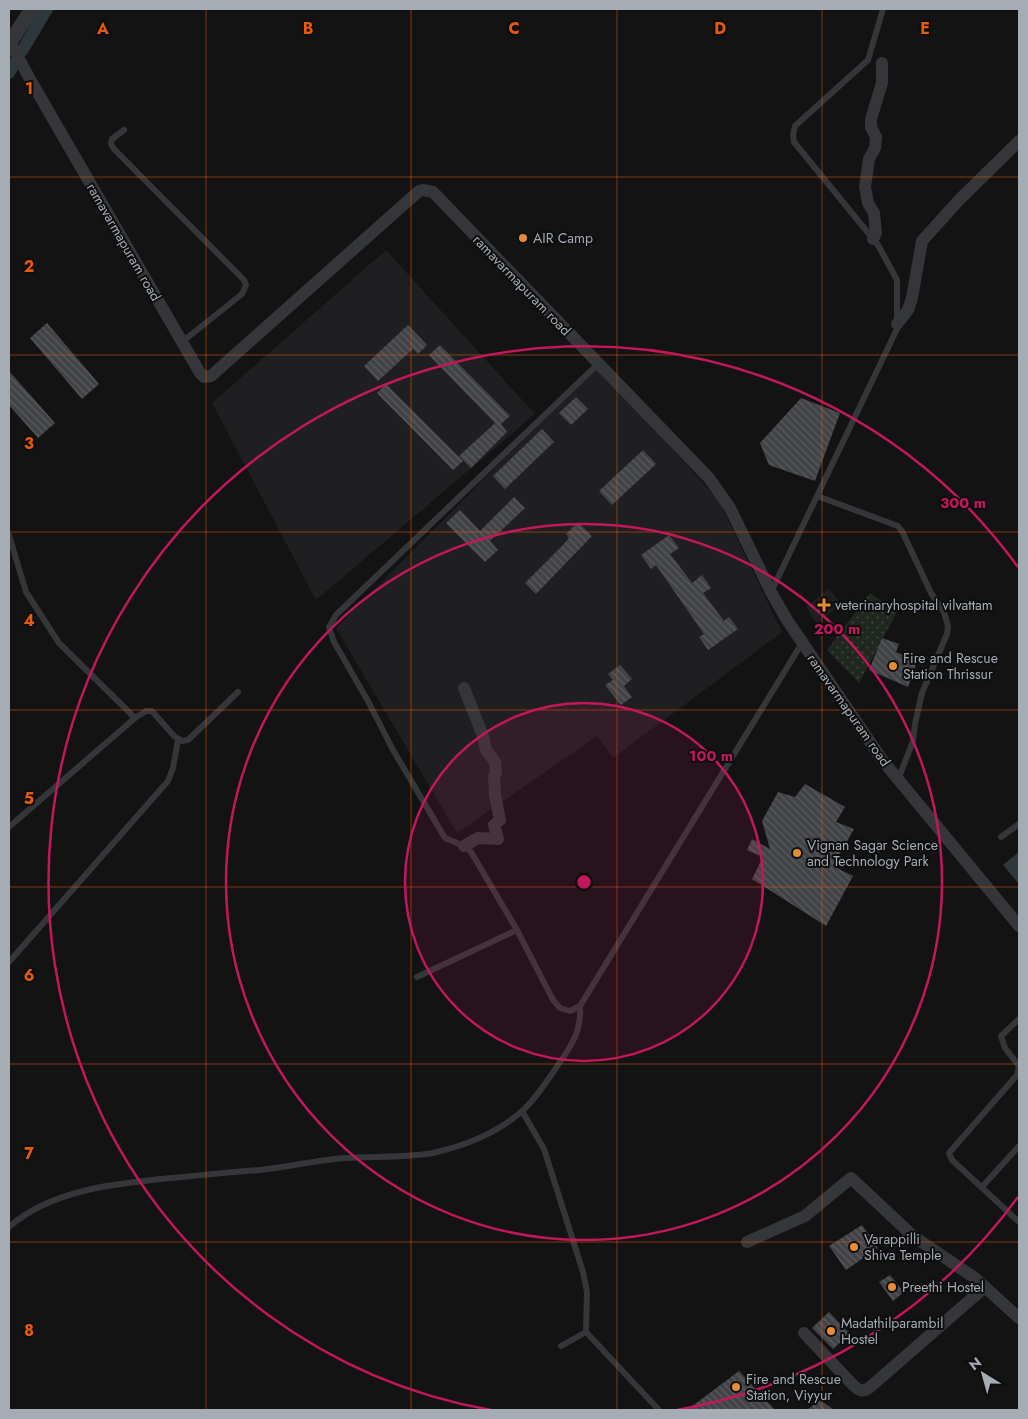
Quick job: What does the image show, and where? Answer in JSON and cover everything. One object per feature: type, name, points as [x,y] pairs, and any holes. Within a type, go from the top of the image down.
[{"type":"street","points":[[10,43],[32,9]]},
{"type":"street","name":"ramavarmapuram road","points":[[10,43],[204,377],[211,376],[419,191],[432,192],[548,313],[599,363],[720,491],[771,592],[802,643],[883,761],[1019,926]]},
{"type":"street","points":[[873,239],[876,233],[876,225],[874,213],[868,203],[865,187],[869,159],[875,148],[876,137],[871,127],[871,119],[882,83],[882,63]]},
{"type":"street","points":[[897,324],[908,310],[912,298],[922,242],[959,200],[1019,142]]},
{"type":"street","points":[[464,688],[483,736],[486,750],[495,762],[495,795],[500,820],[494,825],[498,838],[478,838],[464,846]]},
{"type":"street","points":[[747,1242],[806,1216],[851,1178],[914,1236],[975,1278],[1019,1318]]},
{"type":"street","points":[[804,1333],[854,1386],[864,1391],[985,1286]]},
{"type":"lane","points":[[771,592],[897,329],[898,280],[873,239],[794,142],[793,135],[795,126],[868,60],[883,9]]},
{"type":"lane","points":[[124,130],[112,139],[113,148],[244,280],[246,285],[242,294],[182,342]]},
{"type":"lane","points":[[599,363],[336,616],[329,627],[334,642],[368,701],[392,750],[446,838],[464,846],[471,852],[516,930],[552,1000],[560,1008],[570,1011],[580,1006],[802,643]]},
{"type":"lane","points":[[817,496],[898,526],[931,593],[947,619],[947,634],[922,693],[913,741],[898,780]]},
{"type":"lane","points":[[9,535],[26,592],[59,643],[135,718]]},
{"type":"lane","points":[[9,827],[135,718],[146,711],[152,711],[178,740],[188,740],[238,692]]},
{"type":"lane","points":[[9,962],[168,781],[174,768],[178,740]]},
{"type":"lane","points":[[1001,837],[1019,824]]},
{"type":"lane","points":[[417,977],[516,930]]},
{"type":"lane","points":[[9,1227],[34,1210],[54,1200],[114,1184],[270,1169],[345,1158],[432,1153],[474,1141],[506,1123],[522,1111],[540,1092],[566,1054],[579,1028],[581,1018],[580,1006]]},
{"type":"lane","points":[[1019,1019],[1001,1036],[1005,1048],[1019,1066],[1017,1075],[949,1153],[952,1160],[1019,1222]]},
{"type":"lane","points":[[522,1111],[544,1149],[583,1272],[588,1292],[586,1332],[659,1410]]},
{"type":"lane","points":[[982,1188],[1019,1146]]},
{"type":"lane","points":[[562,1346],[586,1332]]},
{"type":"shaded area","points":[[386,250],[535,414],[316,600],[212,403]]},
{"type":"shaded area","points":[[597,365],[719,501],[782,632],[613,758],[597,736],[457,833],[336,628]]},
{"type":"shaded area","name":"veterinaryhospital vilvattam","points":[[829,588],[841,604],[817,624],[806,607]]},
{"type":"shaded area","points":[[870,593],[897,612],[859,683],[827,650]]},
{"type":"shaded area","points":[[1019,852],[1019,884],[1003,865]]},
{"type":"building","points":[[47,323],[99,384],[82,399],[30,338]]},
{"type":"building","points":[[408,325],[427,345],[418,354],[413,349],[378,381],[364,366]]},
{"type":"building","points":[[440,345],[510,416],[501,424],[507,432],[471,468],[459,456],[495,423],[429,355]]},
{"type":"building","points":[[9,371],[55,423],[38,438],[9,405]]},
{"type":"building","points":[[386,384],[463,461],[453,470],[377,393]]},
{"type":"building","points":[[576,397],[588,409],[571,425],[559,413]]},
{"type":"building","points":[[801,398],[840,413],[815,481],[769,465],[760,443]]},
{"type":"building","points":[[542,429],[554,442],[505,489],[493,476]]},
{"type":"building","points":[[643,450],[656,464],[612,505],[599,491]]},
{"type":"building","points":[[514,497],[525,508],[490,541],[498,550],[485,562],[446,523],[460,510],[480,531]]},
{"type":"building","points":[[578,522],[592,536],[536,594],[525,583],[563,545],[569,538],[566,534]]},
{"type":"building","points":[[669,535],[679,548],[670,554],[692,583],[702,575],[711,588],[703,593],[724,621],[729,617],[738,629],[708,650],[699,637],[704,634],[656,565],[651,569],[641,555]]},
{"type":"building","name":"Fire and Rescue Station Thrissur","points":[[882,638],[899,644],[896,652],[917,661],[908,687],[869,670]]},
{"type":"building","points":[[620,665],[632,679],[624,686],[632,697],[621,705],[605,685],[613,680],[608,674]]},
{"type":"building","name":"Vignan Sagar Science and Technology Park","points":[[805,784],[845,807],[836,822],[854,829],[833,866],[853,876],[826,926],[752,879],[763,857],[747,850],[752,839],[770,849],[762,821],[778,792],[795,797]]},
{"type":"building","name":"Varappilli Shiva Temple","points":[[862,1225],[878,1248],[846,1270],[829,1246]]},
{"type":"building","name":"Preethi Hostel","points":[[890,1275],[904,1292],[893,1301],[879,1282]]},
{"type":"building","name":"Madathilparambil Hostel","points":[[829,1312],[850,1334],[833,1349],[812,1328]]},
{"type":"building","name":"Fire and Rescue Station, Viyyur","points":[[739,1371],[775,1410],[687,1410]]},
{"type":"building","name":"Fire and Rescue Station, Viyyur","points":[[820,1400],[834,1410],[807,1410]]},
{"type":"waterway","points":[[22,51],[47,9]]},
{"type":"waterway","points":[[9,73],[16,61]]},
{"type":"place","name":"AIR Camp","points":[[523,238]]},
{"type":"place","name":"veterinaryhospital vilvattam","points":[[824,605]]},
{"type":"place","name":"Fire and Rescue Station Thrissur","points":[[893,666]]},
{"type":"place","name":"Vignan Sagar Science and Technology Park","points":[[797,853]]},
{"type":"place","name":"Varappilli Shiva Temple","points":[[854,1247]]},
{"type":"place","name":"Preethi Hostel","points":[[892,1287]]},
{"type":"place","name":"Madathilparambil Hostel","points":[[831,1331]]},
{"type":"place","name":"Fire and Rescue Station, Viyyur","points":[[736,1387]]}]
